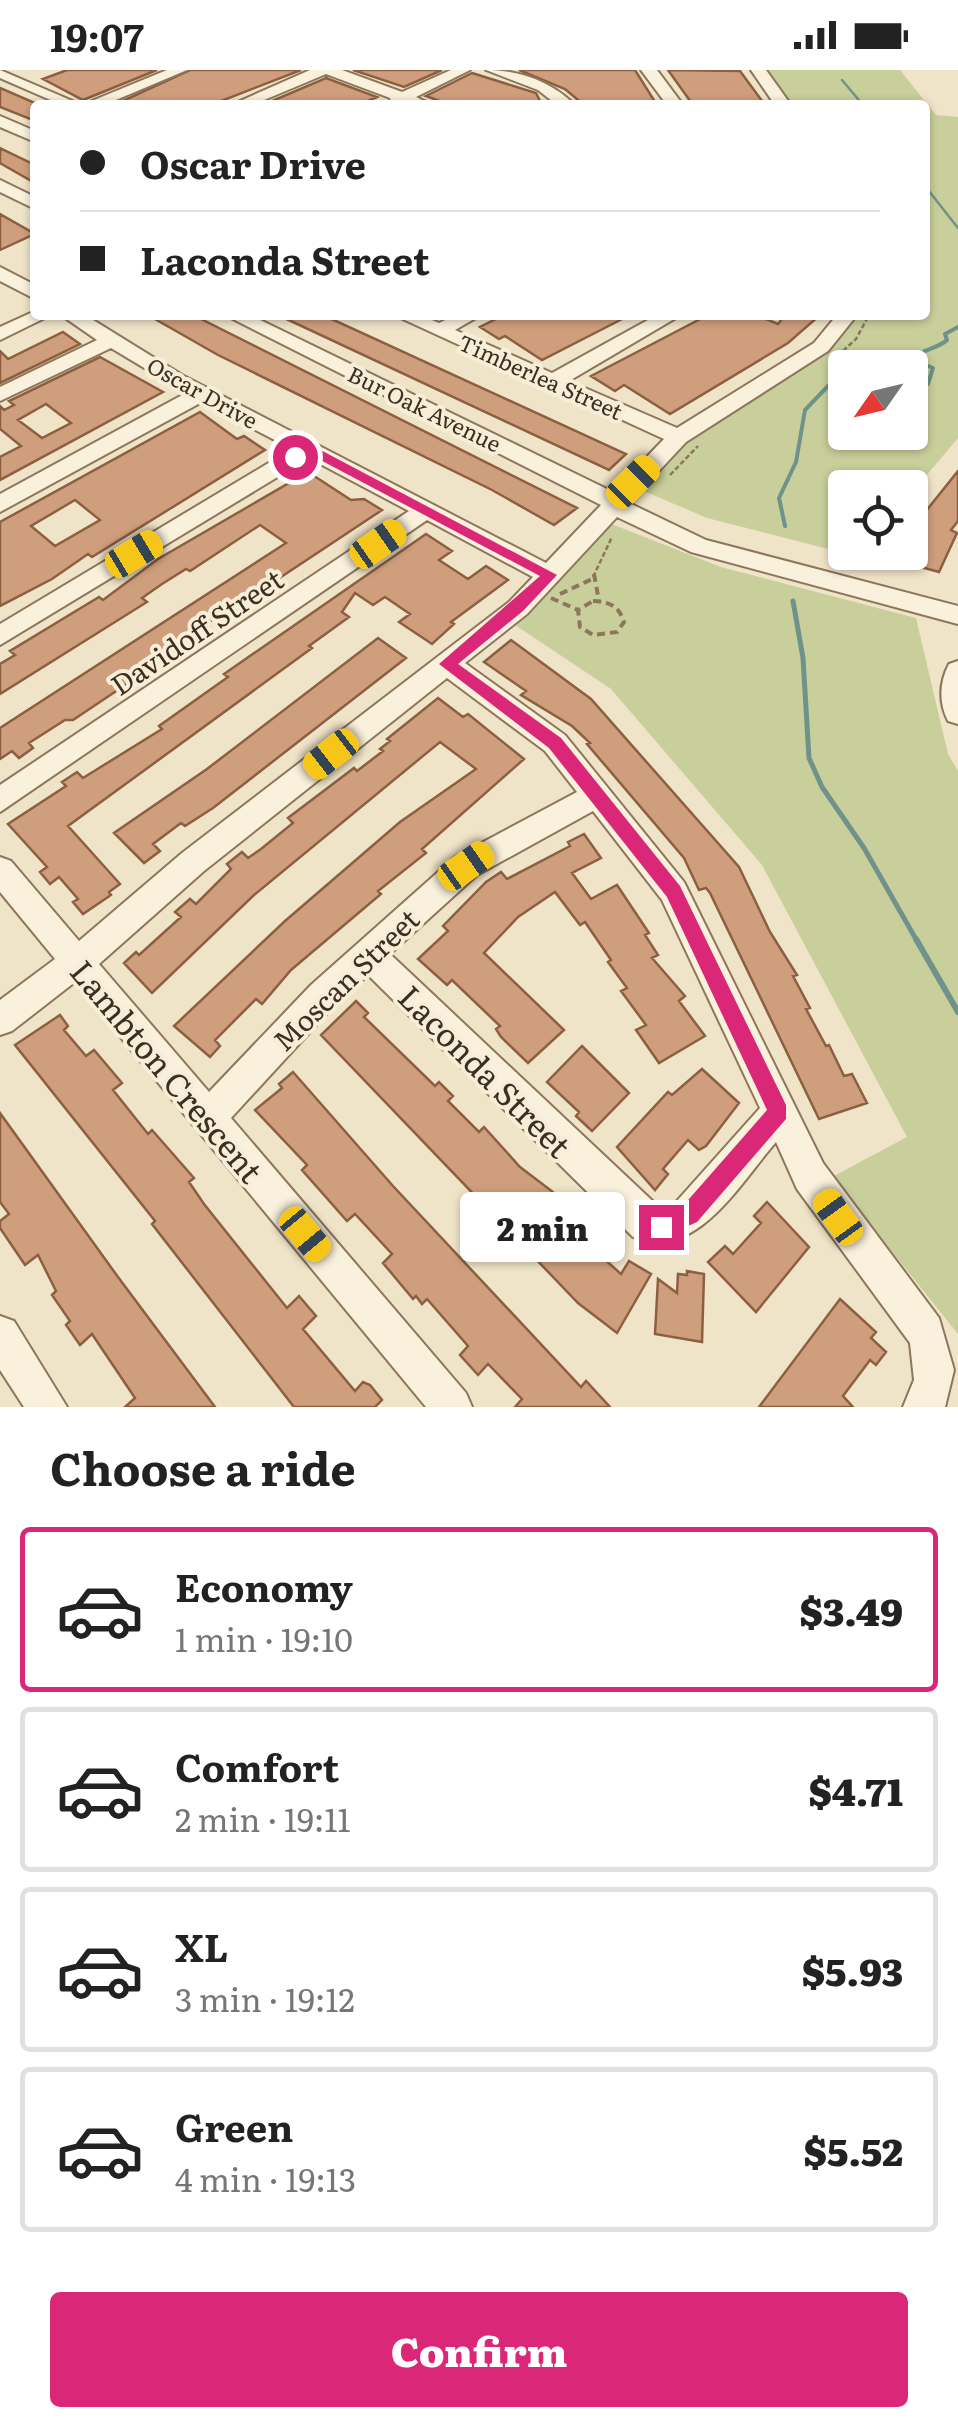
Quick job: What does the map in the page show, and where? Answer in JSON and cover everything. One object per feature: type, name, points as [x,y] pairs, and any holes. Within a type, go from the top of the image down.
[{"type":"street","points":[[8,76],[42,70]]},
{"type":"street","points":[[103,100],[180,70]]},
{"type":"street","points":[[251,100],[326,70],[411,100]]},
{"type":"street","points":[[397,100],[462,70]]},
{"type":"street","points":[[493,70],[543,87],[560,100]]},
{"type":"street","points":[[648,70],[672,100]]},
{"type":"street","points":[[758,70],[779,100]]},
{"type":"street","points":[[8,76],[63,100]]},
{"type":"street","points":[[0,121],[30,136]]},
{"type":"street","points":[[0,185],[30,201]]},
{"type":"street","points":[[2,276],[30,265]]},
{"type":"street","points":[[2,276],[30,291]]},
{"type":"street","points":[[0,334],[30,320]]},
{"type":"street","name":"Oscar Drive","points":[[79,320],[202,393],[426,510],[550,590]]},
{"type":"street","name":"Bur Oak Avenue","points":[[245,320],[615,502],[633,517],[699,546],[958,615]]},
{"type":"street","points":[[258,327],[270,320]]},
{"type":"street","name":"Timberlea Street","points":[[415,320],[678,437]]},
{"type":"street","points":[[439,331],[461,320]]},
{"type":"street","points":[[554,381],[663,320]]},
{"type":"street","points":[[0,1020],[78,962],[193,862],[518,608],[550,590],[615,502],[678,437],[821,347],[843,320]]},
{"type":"street","points":[[0,395],[112,340]]},
{"type":"street","points":[[0,504],[202,393]]},
{"type":"street","points":[[0,636],[309,449]]},
{"type":"street","name":"Bur Oak Avenue","points":[[615,502],[642,506],[737,540],[958,596]]},
{"type":"street","name":"Davidoff Street","points":[[0,800],[426,510]]},
{"type":"street","points":[[447,664],[548,736],[674,892],[824,1198],[925,1332],[934,1354],[935,1376],[932,1396],[923,1407]]},
{"type":"street","points":[[958,671],[953,703],[958,714]]},
{"type":"street","name":"Moscan Street","points":[[208,1118],[313,1005],[485,852],[596,795]]},
{"type":"street","name":"Lambton Crescent","points":[[0,870],[452,1407]]},
{"type":"street","name":"Laconda Street","points":[[368,954],[646,1224],[661,1227],[690,1214],[779,1112]]},
{"type":"street","points":[[4,1352],[47,1407]]},
{"type":"path","points":[[599,601],[592,579],[613,532]]},
{"type":"path","points":[[550,590],[592,579]]},
{"type":"path","points":[[550,590],[578,610]]},
{"type":"path","points":[[599,601],[620,610],[624,622],[617,632],[602,636],[586,632],[576,622],[578,610],[586,603],[599,601]]},
{"type":"green space","points":[[764,70],[900,70],[924,100],[789,100]]},
{"type":"green space","points":[[930,108],[936,115],[958,117],[958,438],[928,474],[928,470],[828,470],[828,549],[707,518],[639,489],[687,439],[830,348],[851,320],[930,320]]},
{"type":"green space","points":[[609,523],[721,567],[916,618],[948,754],[958,771],[958,1334],[832,1177],[907,1137],[762,865],[611,689],[512,623],[539,603]]},
{"type":"building","points":[[67,70],[157,70],[83,100],[43,79]]},
{"type":"building","points":[[190,70],[301,70],[224,100],[125,100]]},
{"type":"building","points":[[353,70],[442,70],[404,87]]},
{"type":"building","points":[[519,70],[635,70],[654,100],[578,100],[565,89]]},
{"type":"building","points":[[668,70],[740,71],[761,100],[689,100]]},
{"type":"building","points":[[472,73],[536,93],[540,100],[437,100],[426,96]]},
{"type":"building","points":[[326,78],[377,97],[370,100],[274,100]]},
{"type":"building","points":[[0,88],[30,101],[30,119],[0,107]]},
{"type":"building","points":[[0,148],[30,163],[30,180],[0,163]]},
{"type":"building","points":[[0,214],[30,231],[30,236],[0,250]]},
{"type":"building","points":[[157,320],[203,320],[577,508],[554,525],[492,490],[218,355]]},
{"type":"building","points":[[289,320],[334,320],[626,454],[609,470]]},
{"type":"building","points":[[494,320],[620,320],[542,360],[505,336],[499,339],[480,327]]},
{"type":"building","points":[[698,320],[768,320],[778,324],[781,320],[814,320],[788,343],[670,414],[624,385],[615,391],[591,376]]},
{"type":"building","points":[[63,332],[80,344],[0,383],[0,351],[8,359]]},
{"type":"building","points":[[100,357],[163,392],[0,480],[0,457],[21,446],[0,429],[0,406],[4,410],[14,405],[9,401]],"holes":[[[46,404],[71,423],[42,438],[18,420]]]},
{"type":"building","points":[[200,412],[237,439],[244,436],[265,450],[92,557],[88,554],[52,579],[0,606],[0,522]],"holes":[[[75,500],[100,520],[55,546],[31,526]]]},
{"type":"building","points":[[958,471],[958,521],[951,530],[957,533],[939,572],[928,569],[928,508]]},
{"type":"building","points":[[308,472],[351,500],[364,499],[382,510],[275,581],[278,583],[266,591],[261,588],[231,607],[172,648],[176,651],[73,720],[65,720],[29,743],[33,748],[19,758],[12,751],[0,759],[0,728],[286,543],[260,525],[190,571],[186,569],[162,584],[142,598],[147,602],[0,694],[0,664],[15,655],[10,651],[99,597],[103,600],[158,559]]},
{"type":"building","points":[[426,534],[452,551],[439,560],[468,579],[486,566],[508,580],[451,622],[454,624],[432,644],[399,622],[410,614],[385,597],[373,605],[355,593],[342,612],[349,617],[309,646],[312,648],[68,826],[120,884],[109,892],[111,895],[83,914],[73,902],[78,899],[59,877],[50,884],[40,872],[47,867],[8,824],[66,786],[62,782],[77,772],[83,778],[162,729],[159,726],[228,677],[224,674]]},
{"type":"building","points":[[378,638],[406,658],[213,808],[185,826],[181,823],[153,844],[160,851],[144,863],[114,833],[207,769]]},
{"type":"building","points":[[511,640],[591,699],[739,867],[770,932],[797,975],[793,976],[810,1008],[806,1009],[826,1046],[829,1045],[844,1076],[852,1074],[867,1103],[819,1119],[710,893],[706,888],[699,890],[684,858],[587,744],[590,743],[572,726],[521,695],[526,691],[484,662]]},
{"type":"building","points":[[438,698],[463,717],[468,714],[524,759],[422,849],[426,853],[378,891],[381,894],[291,970],[262,1004],[256,999],[215,1040],[220,1046],[210,1057],[174,1026],[285,921],[400,822],[476,769],[440,742],[254,895],[152,993],[124,963],[136,952],[139,955],[181,917],[175,912],[190,899],[196,904],[231,869],[227,864],[242,852],[248,858],[261,849],[293,823],[288,818],[383,751],[380,749],[390,741],[387,739]]},
{"type":"building","points":[[584,834],[601,858],[572,873],[591,899],[617,885],[649,933],[645,935],[658,955],[652,958],[685,996],[679,1001],[705,1036],[659,1063],[636,1030],[646,1025],[621,991],[627,988],[608,962],[611,960],[585,922],[580,925],[555,892],[518,917],[484,953],[564,1030],[528,1063],[501,1037],[496,1029],[500,1026],[452,980],[447,985],[418,959],[448,931],[443,926],[486,882],[501,872],[507,879],[570,846],[568,842]]},
{"type":"building","points":[[356,1001],[368,1013],[364,1017],[435,1086],[439,1082],[453,1096],[448,1101],[479,1132],[484,1127],[520,1167],[553,1192],[556,1198],[549,1206],[581,1238],[621,1274],[629,1261],[651,1274],[617,1333],[578,1303],[321,1035]]},
{"type":"building","points":[[60,1015],[68,1026],[64,1030],[86,1056],[94,1050],[122,1083],[113,1090],[148,1134],[152,1130],[194,1178],[189,1182],[204,1204],[287,1308],[299,1296],[316,1316],[303,1329],[355,1391],[363,1382],[370,1385],[382,1400],[375,1407],[294,1407],[152,1224],[155,1221],[15,1045]]},
{"type":"building","points":[[582,1046],[629,1093],[592,1131],[576,1116],[579,1112],[547,1082]]},
{"type":"building","points":[[702,1069],[739,1103],[706,1146],[699,1150],[688,1140],[663,1169],[668,1174],[655,1190],[617,1147],[668,1092],[672,1095]]},
{"type":"building","points":[[293,1072],[393,1186],[581,1387],[586,1381],[610,1407],[515,1407],[522,1399],[488,1364],[478,1375],[460,1355],[468,1346],[427,1299],[422,1304],[416,1296],[413,1299],[383,1263],[392,1254],[355,1214],[347,1221],[302,1170],[307,1165],[255,1110],[282,1088],[279,1084]]},
{"type":"building","points":[[0,1113],[215,1407],[125,1407],[135,1398],[92,1334],[80,1345],[66,1325],[70,1321],[52,1295],[56,1291],[38,1255],[25,1265],[0,1228],[0,1221],[9,1214],[0,1202]]},
{"type":"building","points":[[767,1202],[809,1247],[756,1312],[708,1262],[725,1246],[733,1254],[761,1223],[754,1216]]},
{"type":"building","points":[[687,1271],[704,1274],[702,1342],[655,1334],[658,1279],[677,1293],[678,1274],[687,1275]]},
{"type":"building","points":[[840,1299],[876,1332],[871,1338],[886,1352],[876,1365],[870,1360],[843,1396],[853,1407],[759,1407]]},
{"type":"waterway","points":[[842,80],[859,100]]},
{"type":"waterway","points":[[930,192],[958,228]]},
{"type":"waterway","points":[[928,350],[944,343],[945,334],[958,327]]},
{"type":"waterway","points":[[928,366],[933,368],[928,384]]},
{"type":"waterway","points":[[785,526],[779,498],[796,462],[805,410],[828,386]]},
{"type":"waterway","points":[[793,601],[803,658],[809,758],[822,787],[864,848],[917,941]]},
{"type":"waterway","points":[[916,939],[958,1012]]},
{"type":"route","points":[[295,457],[309,449],[550,575],[518,608],[447,664],[563,751],[674,892],[779,1112],[690,1214],[661,1227]]}]
